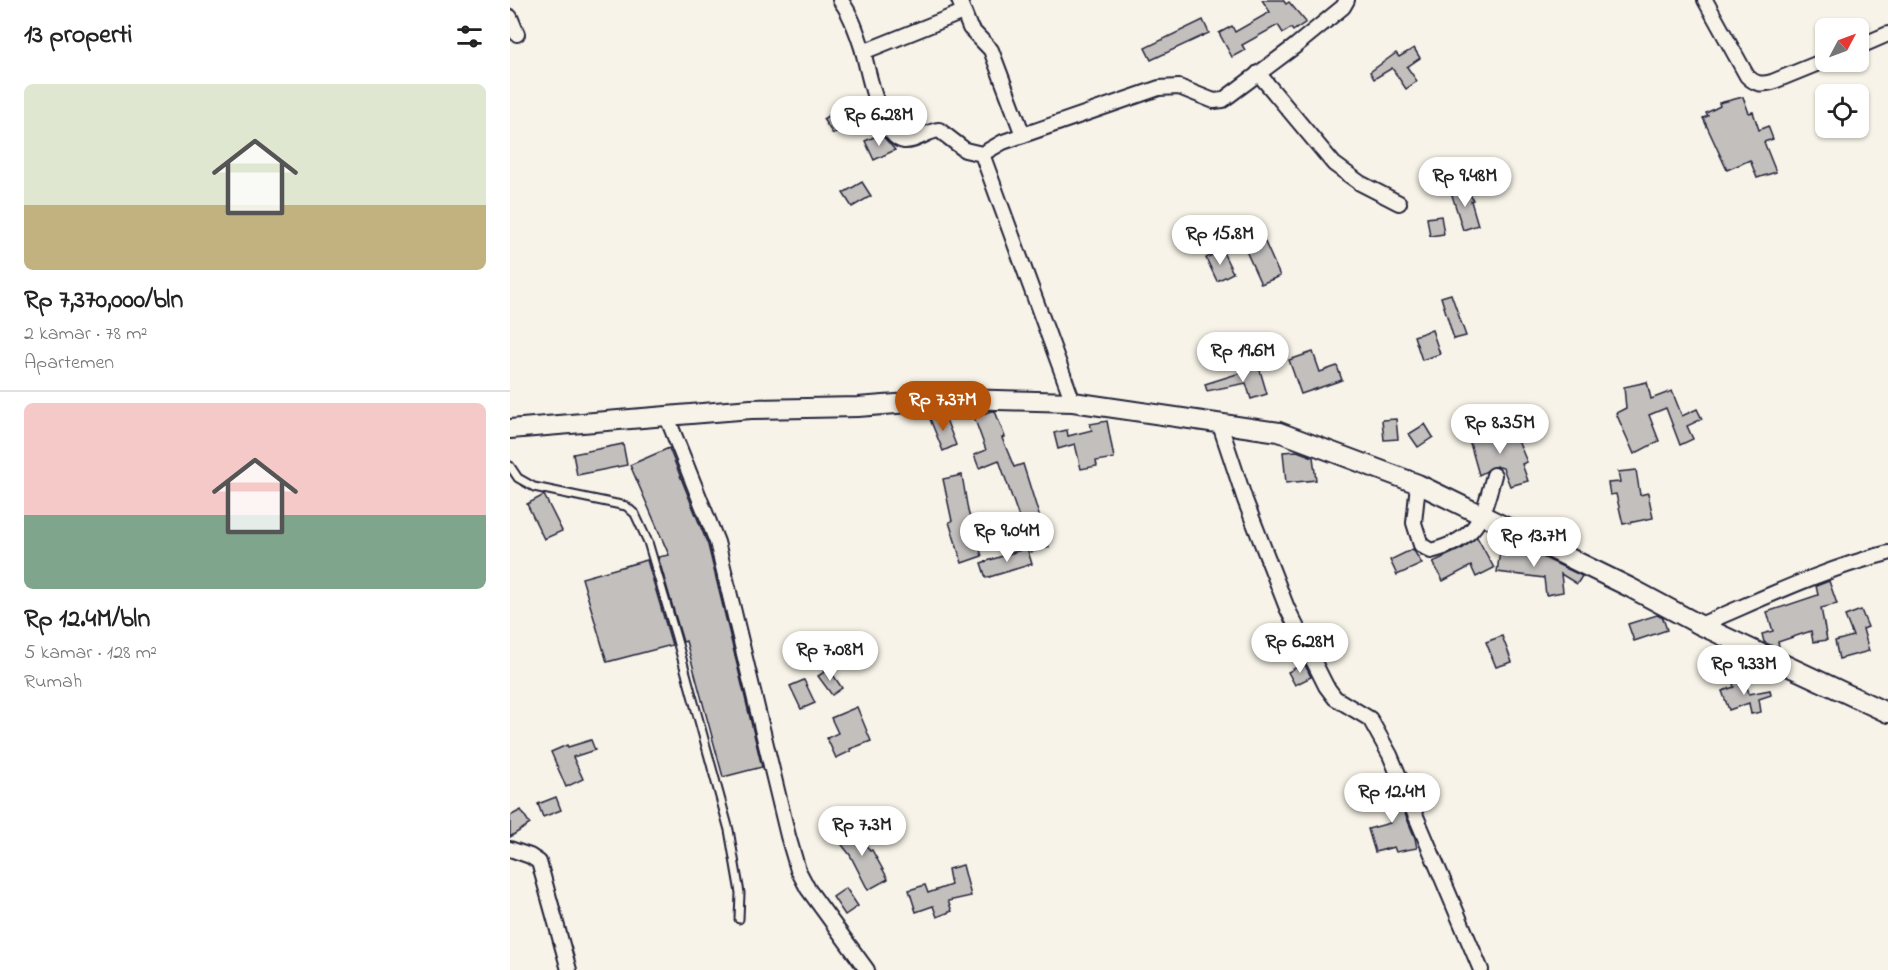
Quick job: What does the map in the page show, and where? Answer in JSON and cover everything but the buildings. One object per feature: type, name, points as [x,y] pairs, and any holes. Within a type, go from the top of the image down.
[{"type":"main road","points":[[510,429],[751,409],[858,407],[960,399],[1073,402],[1279,432],[1418,484],[1482,513],[1700,625],[1888,713]]},
{"type":"street","points":[[840,0],[863,52],[873,92],[893,135],[900,140],[908,141],[939,130],[960,146],[982,154],[1003,142],[1159,88],[1179,87],[1214,101],[1222,100],[1294,47],[1343,7],[1347,0]]},
{"type":"street","points":[[1704,0],[1747,76],[1753,81],[1764,84],[1772,82],[1815,64]]},
{"type":"street","points":[[863,52],[961,6],[970,28],[991,50],[1023,135]]},
{"type":"street","points":[[510,17],[517,34]]},
{"type":"street","points":[[1869,42],[1888,34]]},
{"type":"street","points":[[1258,73],[1334,164],[1360,183],[1399,203]]},
{"type":"street","points":[[982,154],[992,187],[1073,402]]},
{"type":"street","points":[[667,417],[717,542],[798,870],[808,889],[867,970]]},
{"type":"street","points":[[1219,422],[1245,500],[1287,608],[1326,686],[1335,698],[1370,719],[1377,730],[1390,755],[1481,970]]},
{"type":"street","points":[[1418,484],[1414,523],[1417,537],[1425,549],[1431,551],[1459,542],[1471,533],[1482,513],[1494,475]]},
{"type":"street","points":[[1700,625],[1818,576],[1863,559],[1888,553]]},
{"type":"street","points":[[510,849],[530,855],[538,862],[569,970]]},
{"type":"lane","points":[[510,466],[518,478],[534,486],[626,506],[638,520],[648,542],[729,830],[740,893],[739,919]]}]
